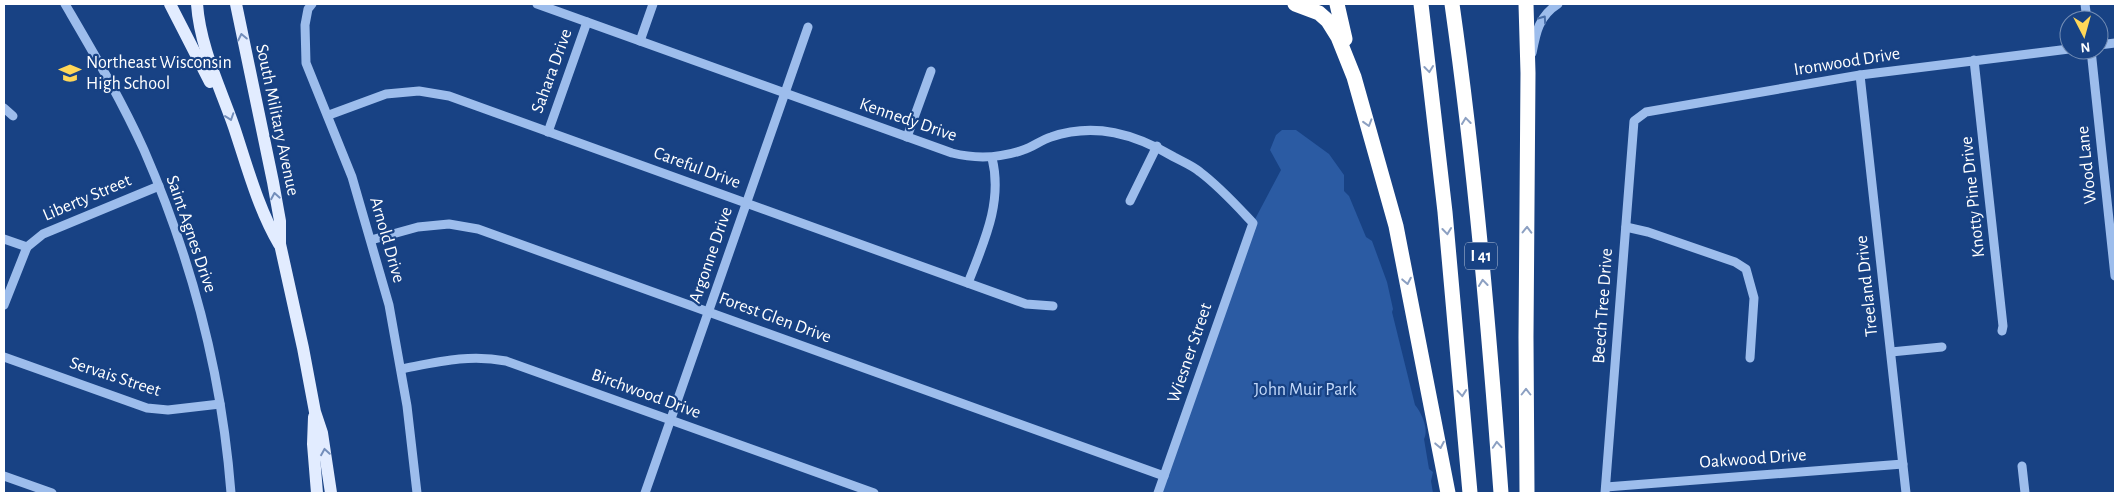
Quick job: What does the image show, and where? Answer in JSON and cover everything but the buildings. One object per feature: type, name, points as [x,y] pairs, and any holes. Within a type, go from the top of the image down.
[{"type":"highway","points":[[1295,4],[1319,12],[1328,21],[1338,36],[1354,77]]},
{"type":"highway","points":[[1337,4],[1354,77],[1396,226],[1448,493]]},
{"type":"highway","name":"I 41","points":[[1421,4],[1448,242],[1470,493]]},
{"type":"highway","name":"I 41","points":[[1452,4],[1489,338],[1500,493]]},
{"type":"highway","points":[[1526,4],[1528,73],[1527,493]]},
{"type":"main road","points":[[170,4],[211,83],[223,96]]},
{"type":"main road","name":"South Military Avenue","points":[[197,4],[203,40],[260,205],[280,244]]},
{"type":"main road","name":"South Military Avenue","points":[[236,4],[275,192],[280,221],[280,244],[315,412],[322,433],[331,493]]},
{"type":"main road","name":"South Military Avenue","points":[[315,412],[312,444],[317,493]]},
{"type":"street","name":"Saint Agnes Drive","points":[[65,4],[110,80],[159,186],[183,255],[200,310],[220,404],[231,493]]},
{"type":"street","name":"Arnold Drive","points":[[312,4],[308,9],[305,25],[306,63],[329,115],[352,177],[389,305],[401,369],[416,493]]},
{"type":"street","name":"Kennedy Drive","points":[[537,4],[907,138],[967,157],[992,158],[1024,150],[1050,137],[1082,129],[1113,131],[1135,137],[1157,146],[1200,172],[1253,223]]},
{"type":"street","points":[[640,41],[653,4]]},
{"type":"street","points":[[1528,73],[1539,23],[1546,13],[1558,4]]},
{"type":"street","name":"Sahara Drive","points":[[548,132],[587,22]]},
{"type":"street","name":"Argonne Drive","points":[[645,493],[808,27]]},
{"type":"street","name":"Ironwood Drive","points":[[1634,122],[1646,112],[1860,75],[2059,50]]},
{"type":"street","name":"Knotty Pine Drive","points":[[1974,60],[2003,326],[2002,331]]},
{"type":"street","name":"Wood Lane","points":[[2092,60],[2115,276]]},
{"type":"street","points":[[907,138],[931,72]]},
{"type":"street","name":"Treeland Drive","points":[[1860,75],[1906,493]]},
{"type":"street","name":"Careful Drive","points":[[329,115],[386,94],[419,91],[449,96],[1026,304],[1053,306]]},
{"type":"street","points":[[4,108],[13,116]]},
{"type":"street","name":"Beech Tree Drive","points":[[1606,490],[1634,122]]},
{"type":"street","points":[[1130,200],[1157,146]]},
{"type":"street","points":[[968,283],[990,226],[995,199],[995,170],[992,158]]},
{"type":"street","name":"Liberty Street","points":[[27,247],[43,234],[159,186]]},
{"type":"street","name":"Wiesner Street","points":[[1158,493],[1253,223]]},
{"type":"street","name":"Forest Glen Drive","points":[[371,240],[418,227],[449,224],[478,229],[1164,476]]},
{"type":"street","points":[[1626,227],[1648,232],[1735,262],[1746,269],[1754,298],[1750,358]]},
{"type":"street","points":[[4,239],[27,247],[4,305]]},
{"type":"street","points":[[1891,352],[1942,347]]},
{"type":"street","name":"Servais Street","points":[[4,357],[147,408],[168,410],[220,404]]},
{"type":"street","name":"Birchwood Drive","points":[[401,369],[460,358],[483,357],[506,361],[874,493]]},
{"type":"street","name":"Oakwood Drive","points":[[1606,490],[1903,464]]},
{"type":"street","points":[[2022,466],[2024,493]]},
{"type":"street","points":[[4,476],[52,493]]},
{"type":"green space","name":"John Muir Park","points":[[1282,130],[1296,130],[1329,154],[1344,175],[1344,191],[1349,196],[1366,237],[1372,241],[1387,282],[1392,312],[1415,405],[1420,412],[1425,426],[1424,439],[1429,469],[1433,472],[1431,481],[1433,493],[1158,493],[1253,223],[1281,170],[1270,150],[1276,135]]},
{"type":"place","name":"Northeast Wisconsin High School","points":[[70,73]]}]
